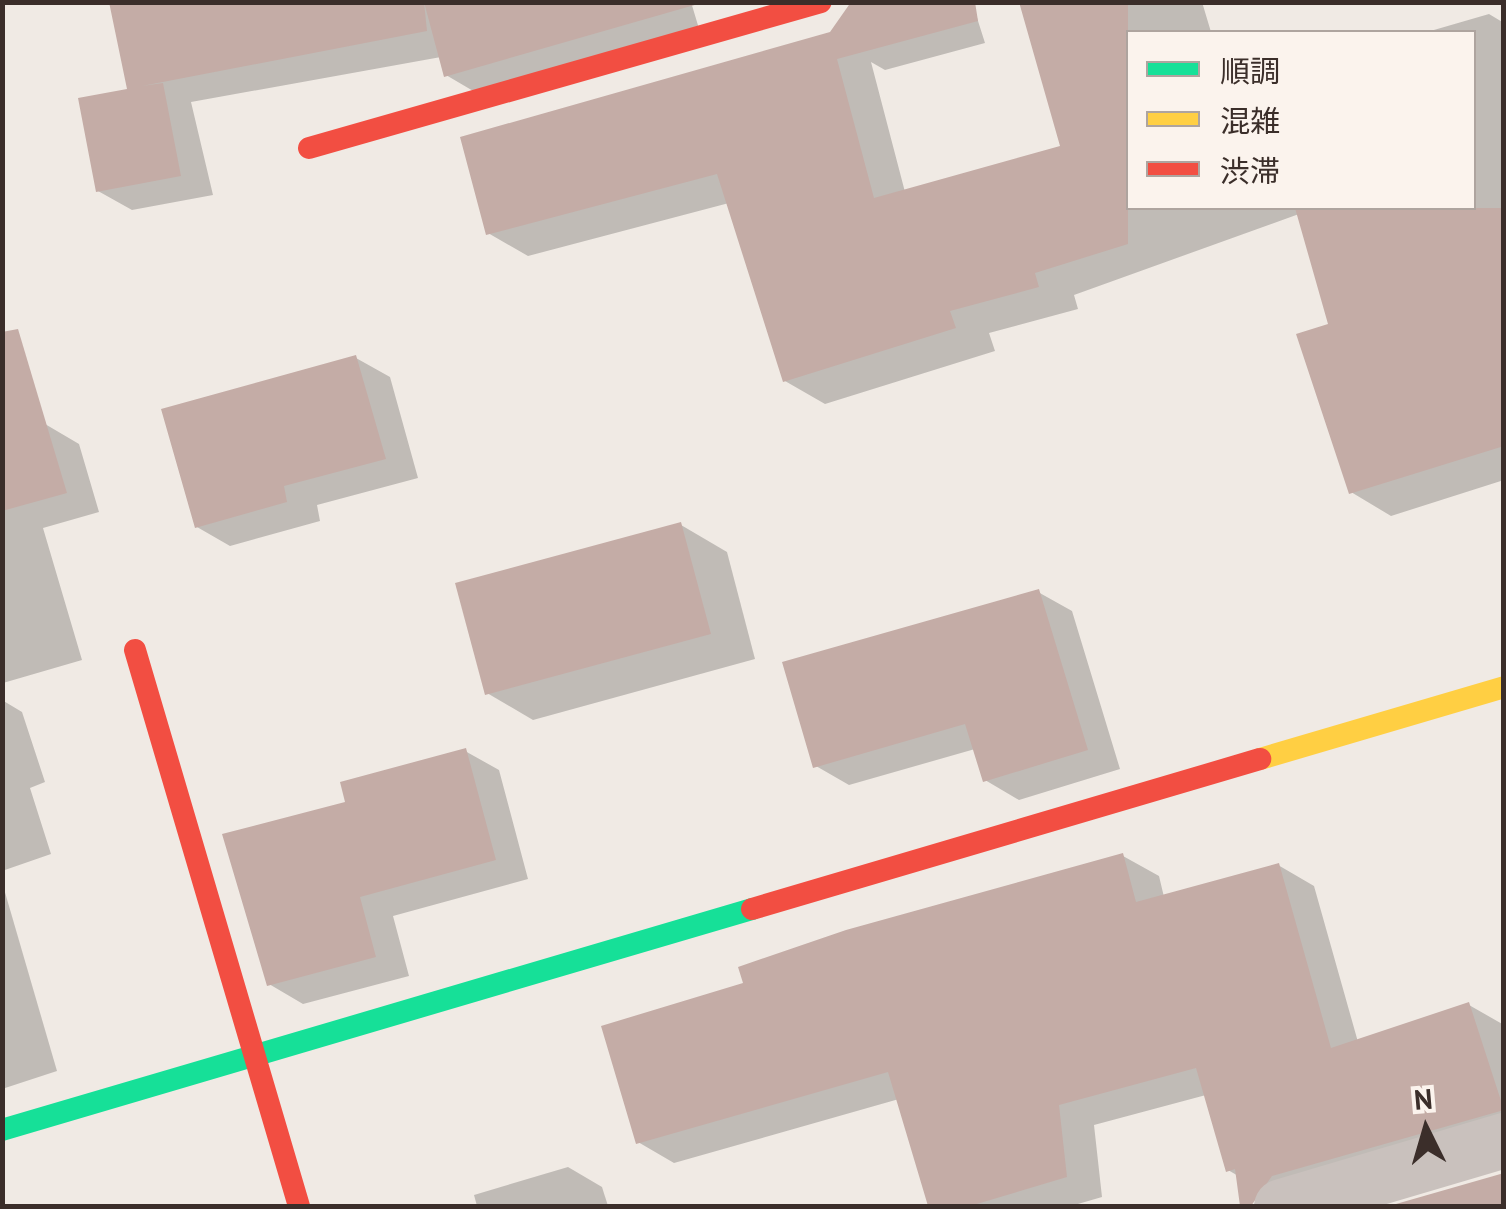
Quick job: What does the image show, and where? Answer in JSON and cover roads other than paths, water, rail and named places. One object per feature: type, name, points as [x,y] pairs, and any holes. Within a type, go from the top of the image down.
[{"type":"street","points":[[309,148],[821,2]]},
{"type":"street","points":[[135,650],[300,1206]]},
{"type":"street","points":[[2,1130],[1504,687]]},
{"type":"street","points":[[1280,1206],[1504,1140]]}]
